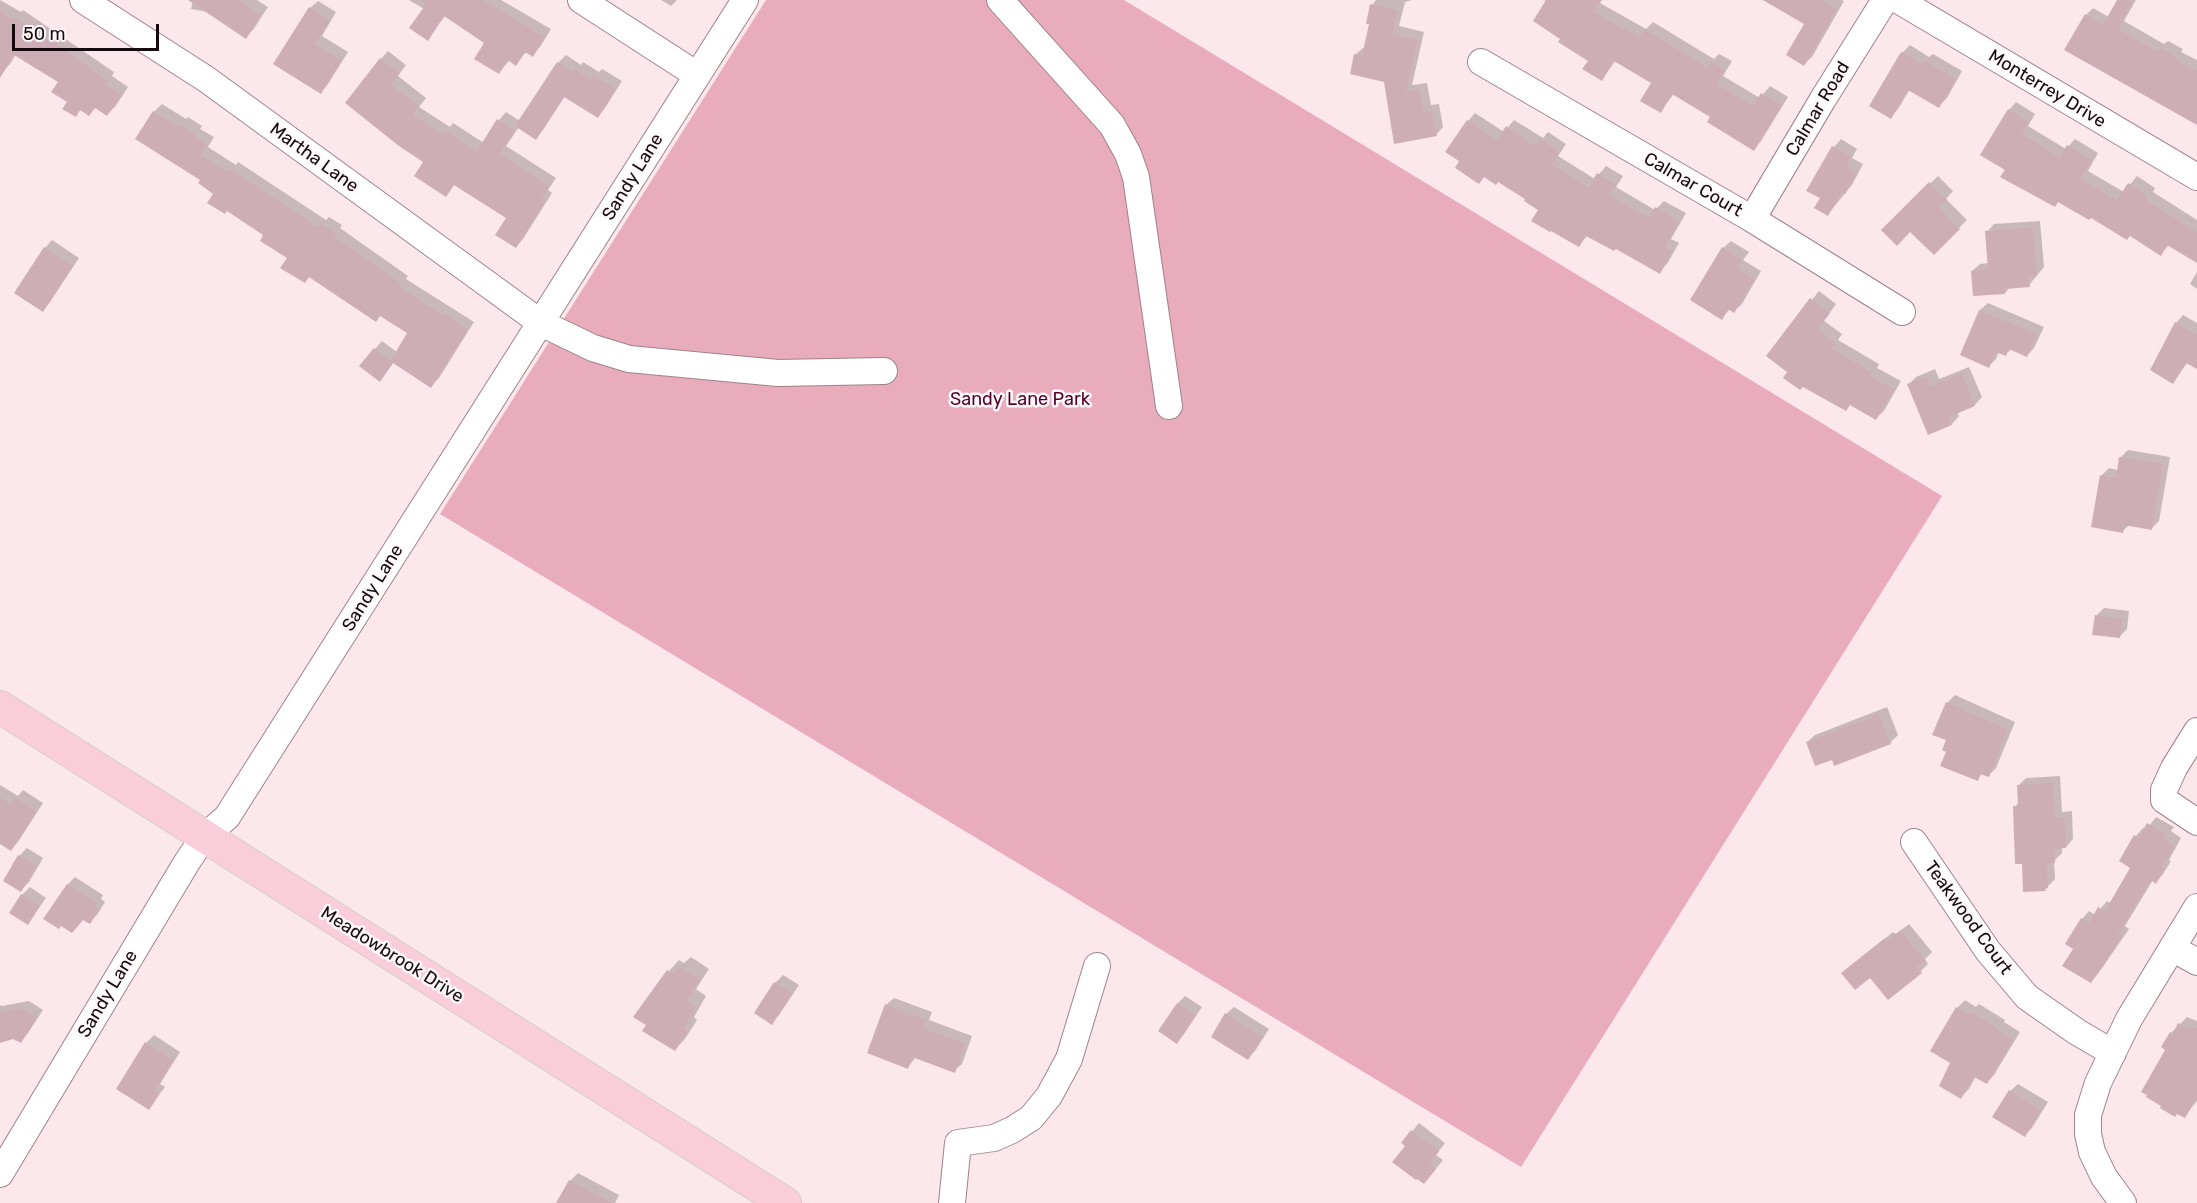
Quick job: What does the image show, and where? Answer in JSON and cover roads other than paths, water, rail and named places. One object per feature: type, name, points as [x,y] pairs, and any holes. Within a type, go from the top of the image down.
[{"type":"main road","name":"Meadowbrook Drive","points":[[0,707],[785,1203]]},
{"type":"street","name":"Martha Lane","points":[[83,0],[206,79],[541,322],[593,348],[629,359],[778,373],[884,371]]},
{"type":"street","points":[[581,0],[697,75]]},
{"type":"street","name":"Sandy Lane","points":[[0,1174],[9,1137],[204,837],[227,818],[745,0]]},
{"type":"street","points":[[1000,0],[1112,124],[1128,154],[1136,177],[1169,406]]},
{"type":"street","name":"Calmar Road","points":[[1752,219],[1885,0]]},
{"type":"street","name":"Monterrey Drive","points":[[1898,0],[2197,177]]},
{"type":"street","name":"Calmar Court","points":[[1481,62],[1752,219],[1902,312]]},
{"type":"street","points":[[2197,731],[2174,768],[2164,790],[2164,800],[2197,822]]},
{"type":"street","name":"Teakwood Court","points":[[1914,842],[1988,951],[2027,998],[2113,1053]]},
{"type":"street","points":[[2123,1203],[2104,1178],[2092,1152],[2088,1134],[2088,1115],[2098,1083],[2129,1019],[2197,907]]},
{"type":"street","points":[[2172,948],[2197,962]]},
{"type":"street","points":[[952,1203],[958,1143],[994,1138],[1012,1130],[1031,1118],[1049,1096],[1069,1059],[1097,966]]},
{"type":"park label","name":"Sandy Lane Park","points":[[1020,400]]}]
